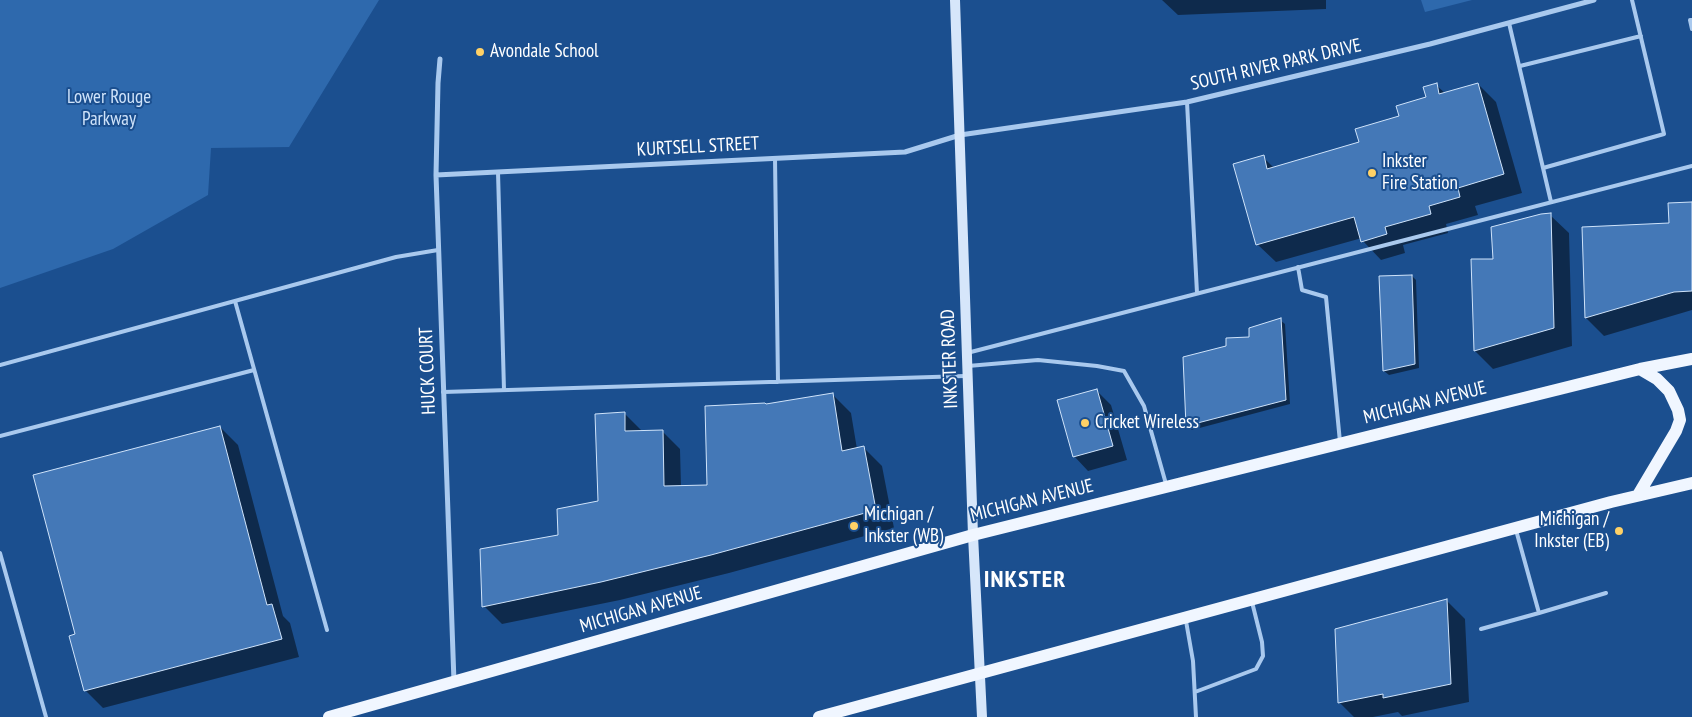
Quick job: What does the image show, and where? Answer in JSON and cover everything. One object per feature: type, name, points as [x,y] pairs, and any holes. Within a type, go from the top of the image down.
[{"type":"main road","name":"INKSTER ROAD","points":[[956,0],[973,535],[982,717]]},
{"type":"main road","name":"MICHIGAN AVENUE","points":[[329,717],[973,535],[1640,369],[1692,359]]},
{"type":"main road","points":[[1638,495],[1676,431],[1680,420],[1678,410],[1669,391],[1657,379],[1640,369]]},
{"type":"main road","points":[[819,717],[1638,495],[1692,483]]},
{"type":"street","name":"SOUTH RIVER PARK DRIVE","points":[[960,135],[1188,102],[1430,44],[1594,0]]},
{"type":"street","name":"HUCK COURT","points":[[440,59],[436,175],[454,683]]},
{"type":"street","name":"KURTSELL STREET","points":[[436,175],[905,152],[960,135]]},
{"type":"lane","points":[[1543,168],[1664,134],[1632,0]]},
{"type":"lane","points":[[1692,20],[1690,20],[1692,29]]},
{"type":"lane","points":[[1509,23],[1551,202]]},
{"type":"lane","points":[[1520,66],[1641,36]]},
{"type":"lane","points":[[1188,102],[1197,293]]},
{"type":"lane","points":[[775,158],[778,382]]},
{"type":"lane","points":[[967,353],[1692,166]]},
{"type":"lane","points":[[498,172],[504,390]]},
{"type":"lane","points":[[0,365],[396,257],[438,250]]},
{"type":"lane","points":[[1298,267],[1302,290],[1326,297],[1340,443]]},
{"type":"lane","points":[[235,301],[327,630]]},
{"type":"lane","points":[[443,392],[778,382],[968,371],[1038,360],[1097,366],[1124,371],[1144,406],[1167,486]]},
{"type":"lane","points":[[0,436],[254,370]]},
{"type":"lane","points":[[1515,528],[1539,614]]},
{"type":"lane","points":[[0,554],[46,717]]},
{"type":"lane","points":[[1481,629],[1539,614],[1606,593]]},
{"type":"lane","points":[[1195,692],[1256,668],[1263,656],[1262,642],[1251,600]]},
{"type":"lane","points":[[1186,618],[1193,661],[1196,717]]},
{"type":"green space","name":"Lower Rouge Parkway","points":[[0,0],[379,0],[289,147],[211,148],[208,195],[113,249],[0,288]]},
{"type":"green space","points":[[1421,0],[1472,0],[1425,12]]},
{"type":"building","points":[[1437,83],[1439,94],[1478,83],[1504,174],[1458,188],[1460,197],[1429,206],[1431,214],[1385,227],[1387,234],[1361,242],[1354,217],[1256,245],[1233,164],[1264,155],[1267,169],[1359,142],[1355,129],[1399,116],[1396,106],[1426,97],[1423,87]]},
{"type":"building","points":[[1692,202],[1692,291],[1674,292],[1585,318],[1582,227],[1669,223],[1668,203]]},
{"type":"building","points":[[1551,213],[1554,328],[1474,351],[1471,259],[1493,259],[1491,227]]},
{"type":"building","points":[[1412,275],[1415,364],[1383,371],[1379,276]]},
{"type":"building","points":[[1281,318],[1286,400],[1186,426],[1183,357],[1226,346],[1226,338],[1249,337],[1249,328]]},
{"type":"building","name":"Cricket Wireless","points":[[1097,389],[1113,446],[1073,457],[1057,400]]},
{"type":"building","points":[[833,393],[842,451],[864,446],[876,510],[711,555],[601,582],[482,607],[480,549],[558,535],[557,509],[598,501],[595,414],[625,412],[625,431],[663,430],[664,486],[707,485],[705,406],[766,404]]},
{"type":"building","points":[[220,426],[267,605],[272,604],[282,639],[84,691],[69,636],[75,634],[33,475]]},
{"type":"building","points":[[1447,599],[1451,684],[1383,698],[1383,694],[1338,703],[1335,629]]},
{"type":"place","name":"Avondale School","points":[[480,52]]},
{"type":"place","name":"Inkster Fire Station","points":[[1372,173]]},
{"type":"place","name":"Cricket Wireless","points":[[1085,423]]},
{"type":"place","name":"Michigan / Inkster (WB)","points":[[854,526]]},
{"type":"place","name":"Michigan / Inkster (EB)","points":[[1619,531]]},
{"type":"district","name":"INKSTER","points":[[1025,580]]}]
